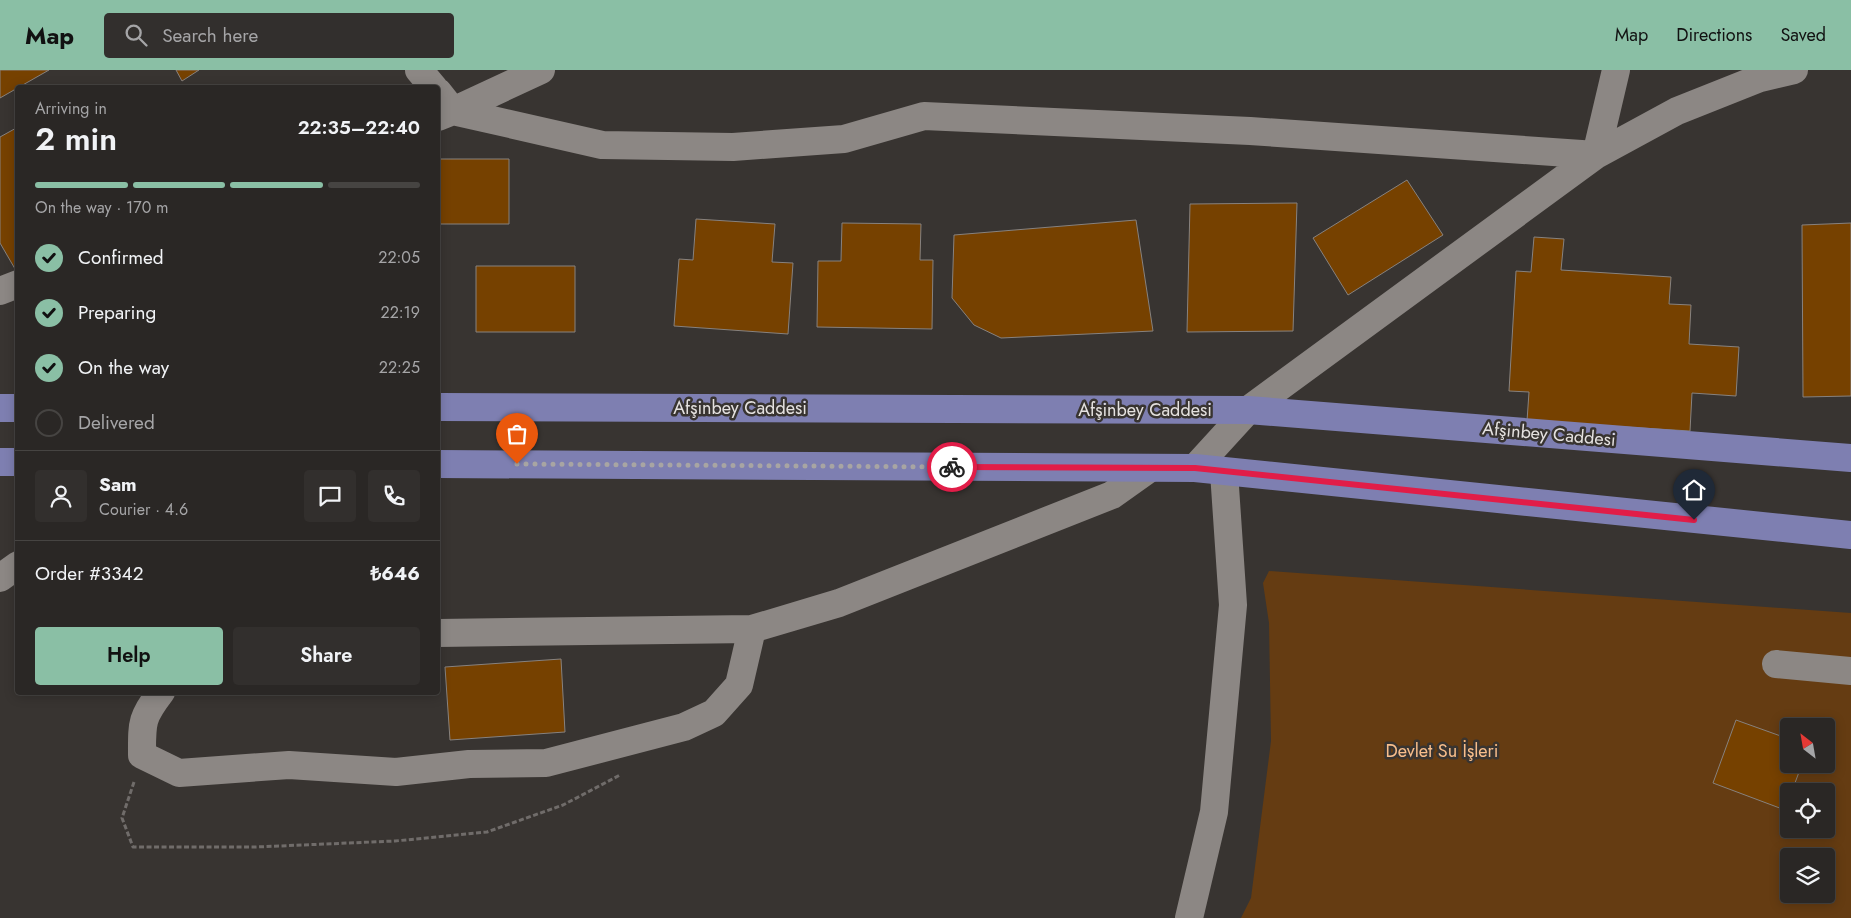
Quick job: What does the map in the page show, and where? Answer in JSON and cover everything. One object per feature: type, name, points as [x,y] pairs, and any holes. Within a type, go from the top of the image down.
[{"type":"main road","name":"Afşinbey Caddesi","points":[[440,407],[1248,410],[1851,458]]},
{"type":"main road","points":[[0,408],[15,408]]},
{"type":"main road","points":[[0,462],[15,462]]},
{"type":"main road","points":[[440,464],[1195,468],[1851,535]]},
{"type":"street","points":[[419,70],[432,85]]},
{"type":"street","points":[[443,107],[540,70]]},
{"type":"street","points":[[1596,155],[1616,70]]},
{"type":"street","points":[[1195,468],[1248,410],[1596,155],[1677,111],[1760,78],[1794,70]]},
{"type":"street","points":[[443,107],[602,145],[732,147],[844,139],[924,116],[1250,131],[1596,155]]},
{"type":"street","points":[[0,291],[15,285]]},
{"type":"street","points":[[440,633],[752,629],[839,604],[1112,495],[1150,468]]},
{"type":"street","points":[[1190,918],[1214,812],[1233,605],[1224,472]]},
{"type":"street","points":[[0,578],[15,567]]},
{"type":"street","points":[[159,695],[147,711],[142,723],[142,755],[179,773],[289,765],[396,772],[469,764],[546,762],[684,727],[714,713],[739,685],[752,629]]},
{"type":"street","points":[[1776,664],[1851,670]]},
{"type":"path","points":[[142,755],[122,818],[133,847],[256,847],[395,841],[487,832],[563,805],[620,775],[626,769]]},
{"type":"green space","name":"Devlet Su İşleri","points":[[1269,571],[1851,613],[1851,918],[1241,918],[1251,898],[1271,741],[1269,623],[1263,583]]},
{"type":"building","points":[[0,70],[49,70],[23,85],[15,85],[15,89],[0,98]]},
{"type":"building","points":[[176,70],[199,70],[182,81]]},
{"type":"building","points":[[15,129],[15,269],[0,243],[0,137]]},
{"type":"building","points":[[440,159],[509,159],[509,224],[440,224]]},
{"type":"building","points":[[1407,180],[1443,235],[1348,295],[1313,238]]},
{"type":"building","points":[[1297,203],[1293,331],[1187,332],[1190,204]]},
{"type":"building","points":[[696,219],[775,224],[772,262],[793,263],[788,334],[674,326],[679,259],[693,260]]},
{"type":"building","points":[[1136,220],[1153,331],[1001,338],[974,325],[952,298],[954,235]]},
{"type":"building","points":[[842,223],[921,224],[920,260],[933,260],[932,329],[817,327],[818,261],[841,261]]},
{"type":"building","points":[[1851,223],[1851,396],[1803,397],[1802,225]]},
{"type":"building","points":[[1534,237],[1564,239],[1561,270],[1671,277],[1669,304],[1691,305],[1689,344],[1739,347],[1736,396],[1692,393],[1690,431],[1527,421],[1529,392],[1509,391],[1516,271],[1531,272]]},
{"type":"building","points":[[476,266],[575,266],[575,332],[476,332]]},
{"type":"building","points":[[561,659],[565,732],[450,740],[445,667]]},
{"type":"building","points":[[1736,720],[1780,736],[1780,773],[1799,773],[1795,783],[1780,783],[1780,808],[1713,783]]},
{"type":"way so far","points":[[517,464],[952,467]]},
{"type":"route","points":[[952,467],[1195,468],[1694,520]]}]
